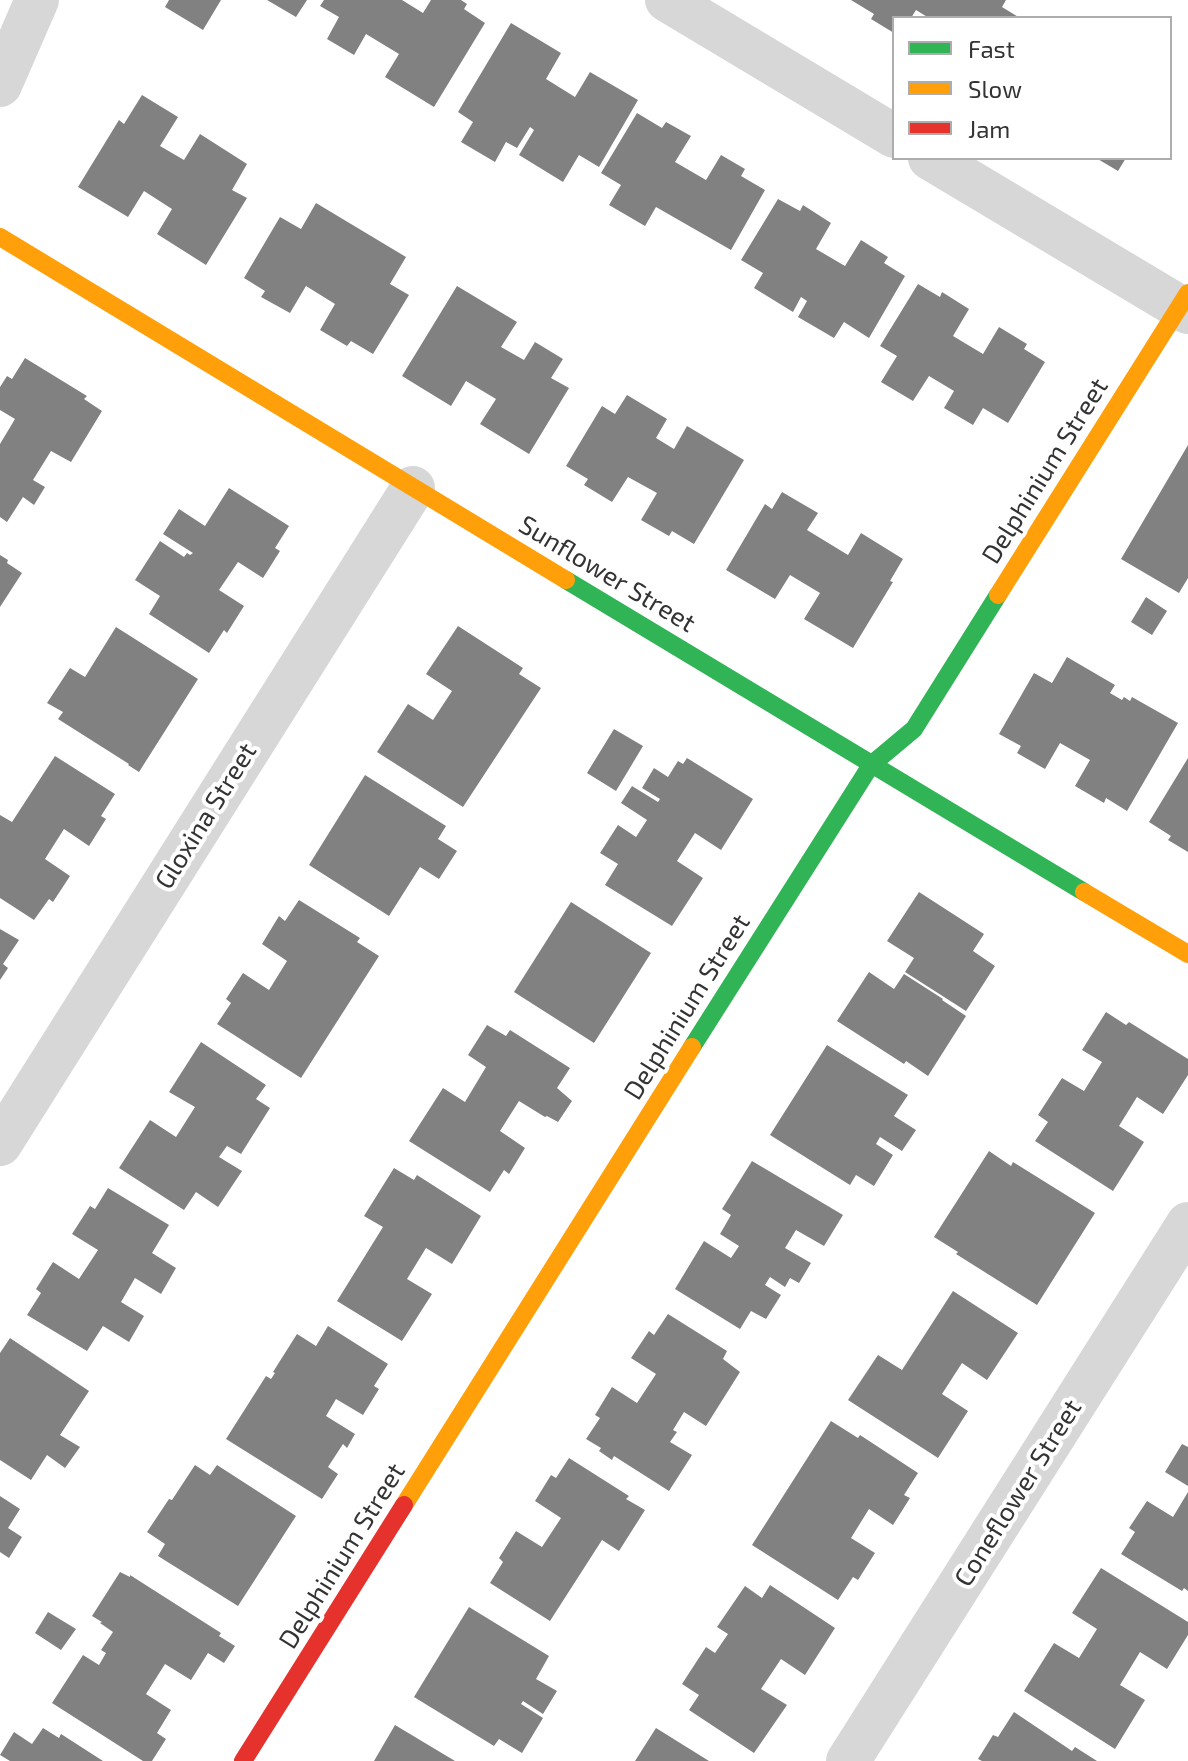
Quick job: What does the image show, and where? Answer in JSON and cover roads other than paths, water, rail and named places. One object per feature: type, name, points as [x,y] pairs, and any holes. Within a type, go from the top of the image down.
[{"type":"street","points":[[0,85],[37,0]]},
{"type":"street","points":[[667,0],[892,135]]},
{"type":"street","points":[[933,160],[1185,304]]},
{"type":"street","name":"Sunflower Street","points":[[0,237],[1188,954]]},
{"type":"street","name":"Delphinium Street","points":[[243,1761],[871,765],[914,729],[1185,304]]},
{"type":"street","name":"Gloxina Street","points":[[0,1144],[413,488]]},
{"type":"street","name":"Coneflower Street","points":[[848,1761],[1188,1224]]}]
